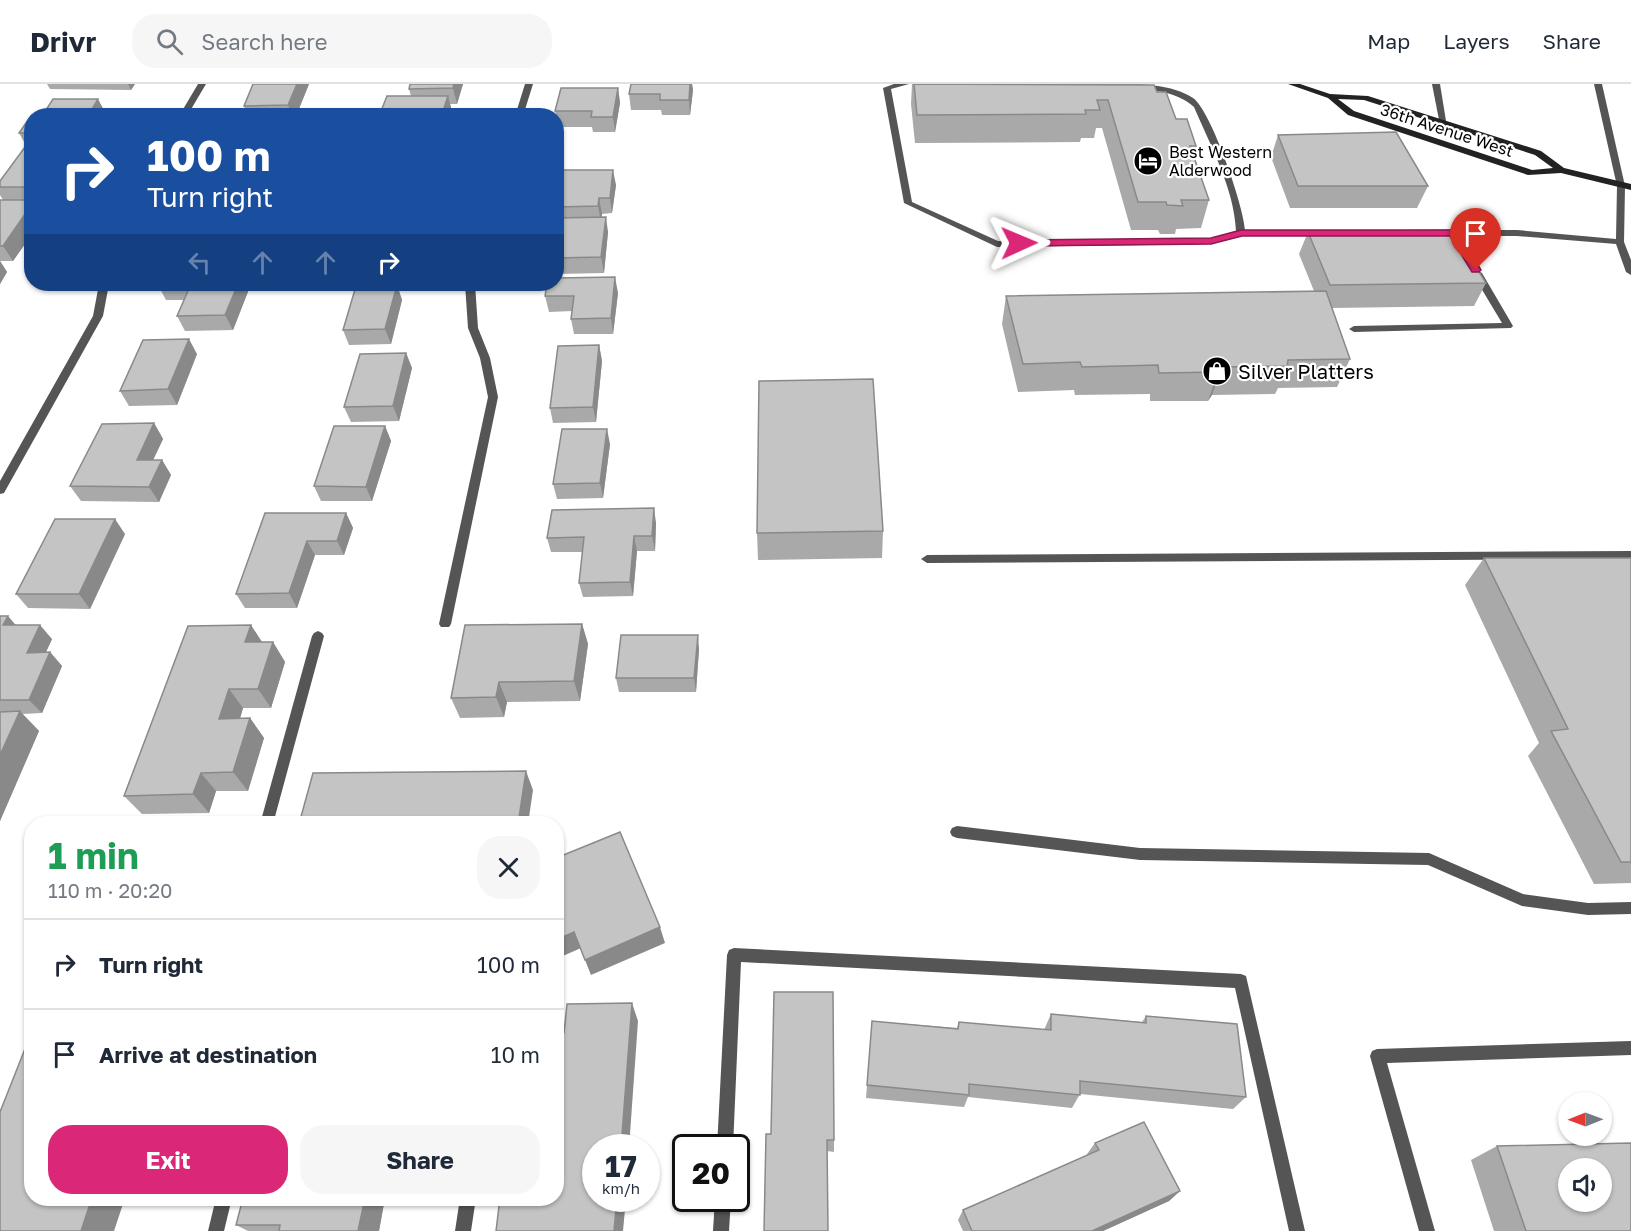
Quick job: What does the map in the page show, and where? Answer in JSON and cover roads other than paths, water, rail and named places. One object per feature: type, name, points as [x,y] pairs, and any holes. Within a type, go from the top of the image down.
[{"type":"main road","name":"36th Avenue West","points":[[1292,84],[1329,96],[1365,98],[1538,153],[1561,170],[1626,187]]},
{"type":"main road","name":"36th Avenue West","points":[[1329,96],[1351,113],[1532,174],[1561,170]]},
{"type":"street","points":[[188,108],[202,84]]},
{"type":"street","points":[[521,108],[528,84]]},
{"type":"street","points":[[905,84],[887,88],[908,203],[997,244],[1211,241],[1241,233],[1336,233]]},
{"type":"street","points":[[1120,84],[1182,94],[1192,99],[1198,106],[1236,204],[1242,224],[1241,233]]},
{"type":"street","points":[[1436,84],[1444,125]]},
{"type":"street","points":[[1598,84],[1626,187],[1620,242],[1631,272]]},
{"type":"street","points":[[1430,233],[1517,233],[1620,242]]},
{"type":"street","points":[[1454,233],[1460,243]]},
{"type":"street","points":[[1354,329],[1508,326],[1472,264]]},
{"type":"street","points":[[0,490],[98,316],[103,291]]},
{"type":"street","points":[[445,624],[493,397],[485,358],[473,328],[470,291]]},
{"type":"street","points":[[927,559],[1631,555]]},
{"type":"street","points":[[268,816],[318,636]]},
{"type":"street","points":[[957,832],[1140,854],[1429,859],[1521,900],[1588,909],[1631,908]]},
{"type":"street","points":[[726,1134],[734,955],[1241,981],[1297,1231]]},
{"type":"street","points":[[1426,1231],[1377,1056],[1631,1048]]},
{"type":"street","points":[[216,1231],[222,1206]]},
{"type":"street","points":[[464,1231],[467,1206]]},
{"type":"street","points":[[721,1231],[722,1212]]},
{"type":"place","name":"Best Western Alderwood","points":[[1148,161]]},
{"type":"place","name":"Silver Platters","points":[[1217,371]]}]
